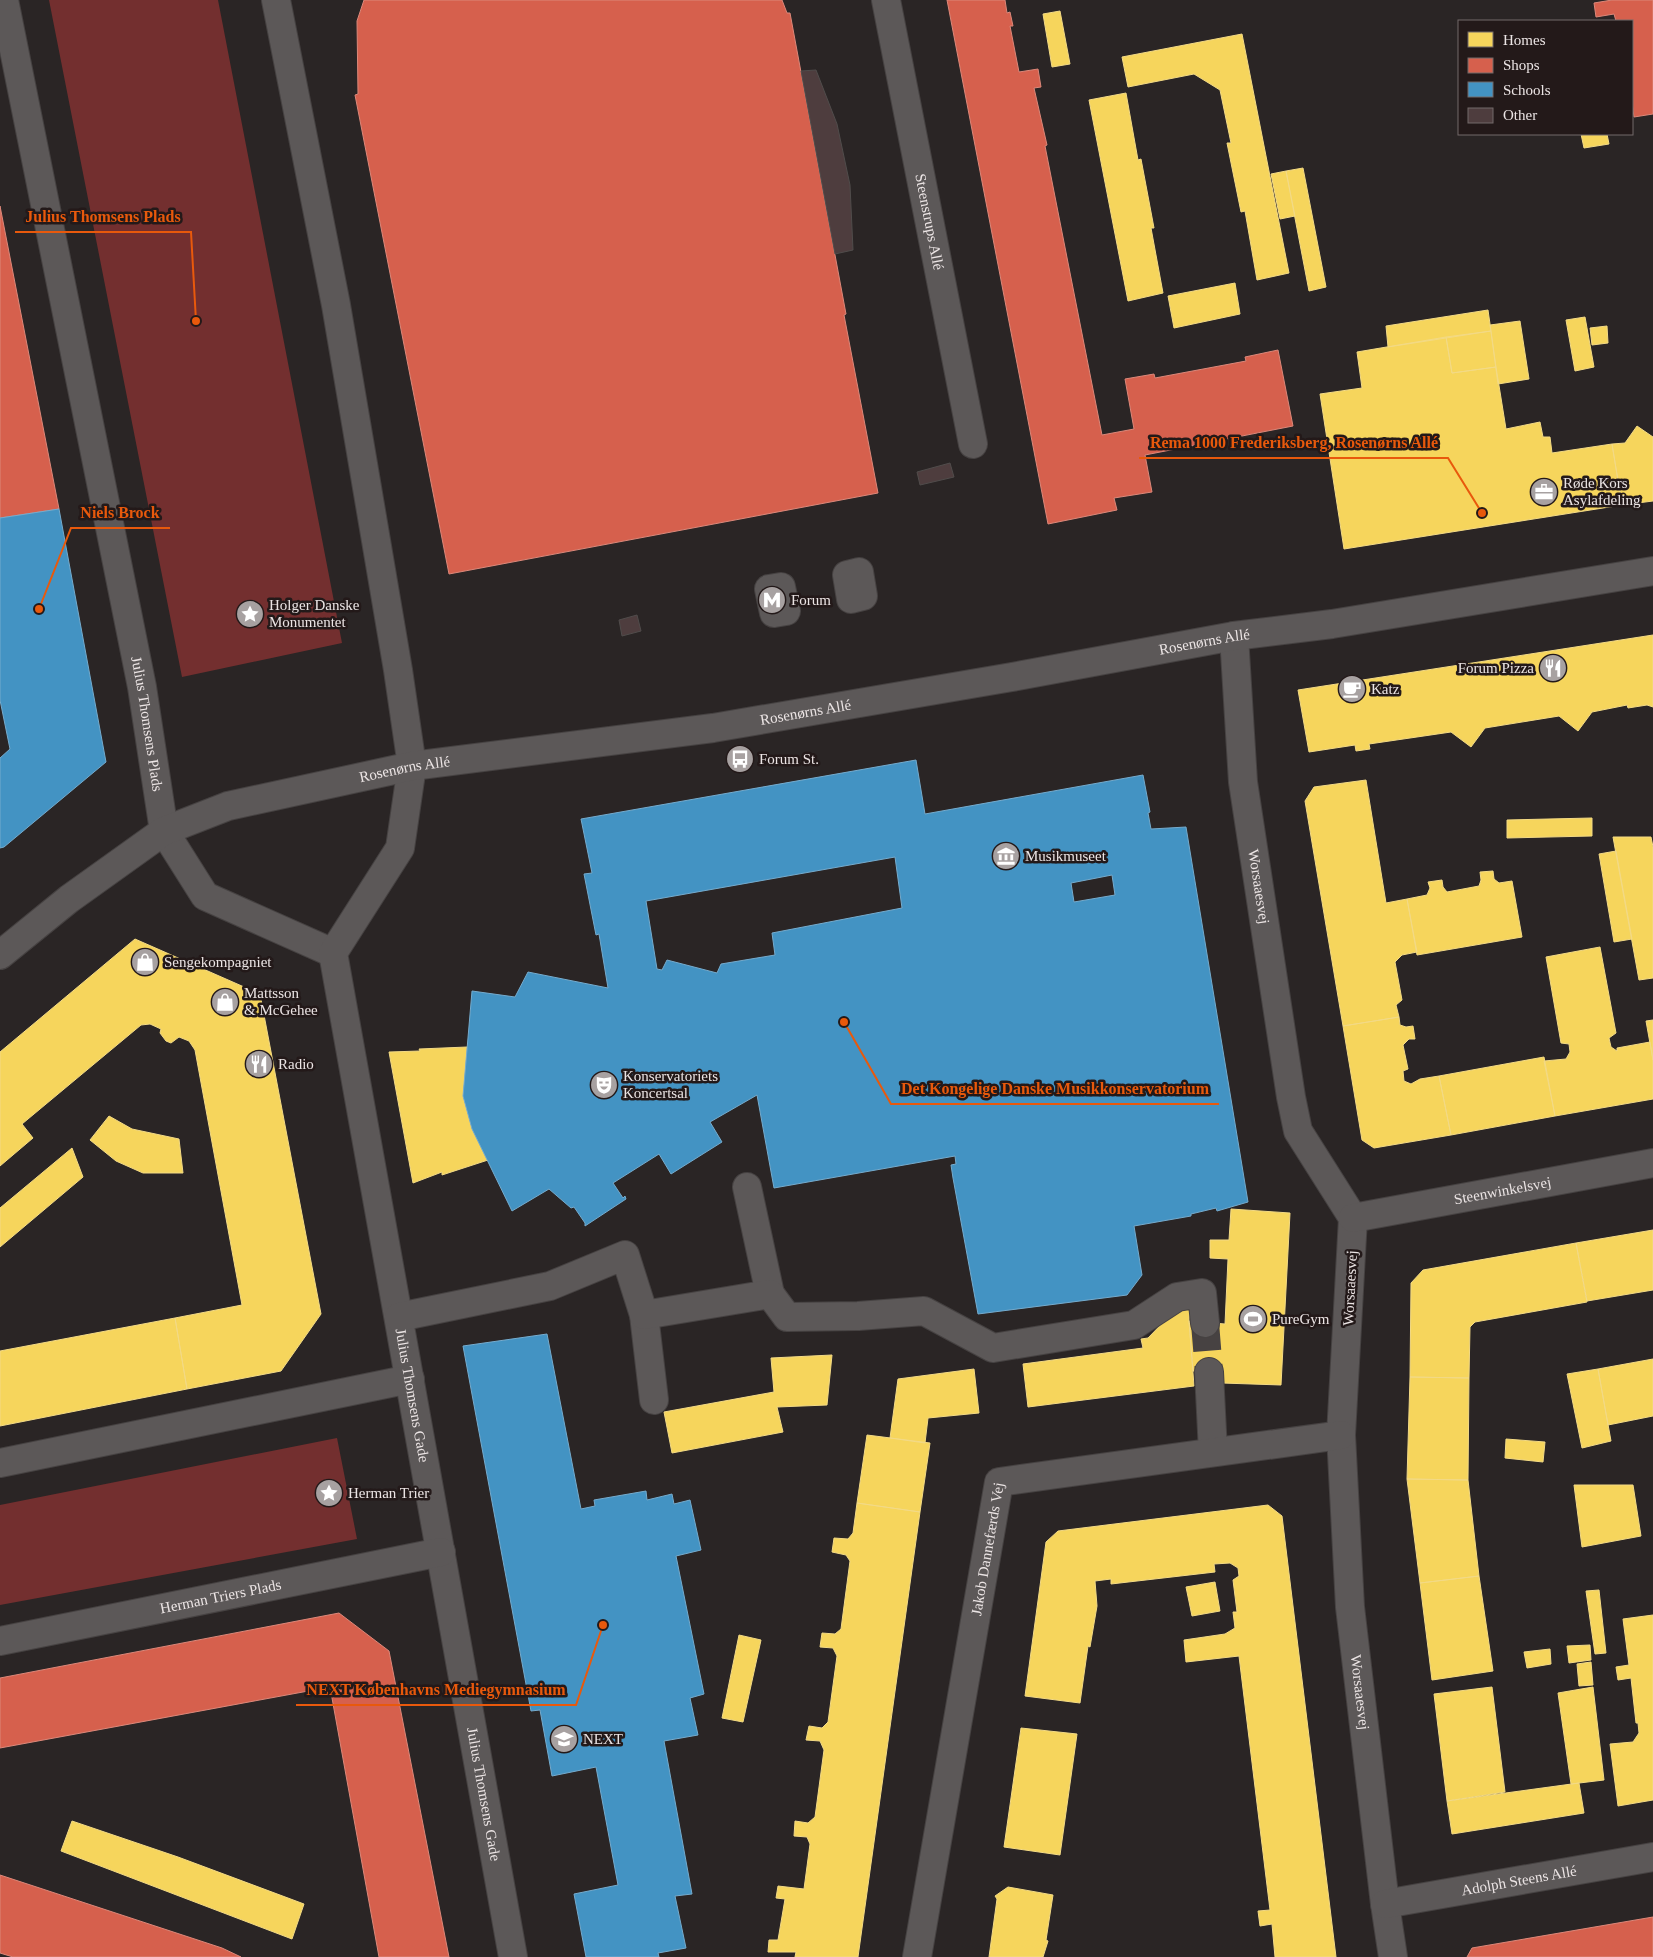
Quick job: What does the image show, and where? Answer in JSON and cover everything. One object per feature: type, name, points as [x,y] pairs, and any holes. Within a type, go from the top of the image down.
[{"type":"street","name":"Julius Thomsens Plads","points":[[4,0],[140,678],[164,831]]},
{"type":"street","points":[[164,831],[205,896],[334,953],[400,848],[412,766],[398,670],[336,305],[276,0]]},
{"type":"street","name":"Steenstrups Allé","points":[[886,0],[972,444]]},
{"type":"street","name":"Rosenørns Allé","points":[[0,955],[69,899],[164,831],[228,806],[412,766],[713,728],[1012,677],[1234,636],[1332,624],[1653,571]]},
{"type":"street","name":"Worsaaesvej","points":[[1234,636],[1243,782],[1291,1098],[1298,1131],[1354,1218],[1341,1435],[1350,1606],[1393,1957]]},
{"type":"street","name":"Julius Thomsens Gade","points":[[334,953],[513,1957]]},
{"type":"street","name":"Steenwinkelsvej","points":[[1354,1218],[1653,1162]]},
{"type":"street","points":[[747,1186],[770,1294],[787,1317],[858,1316],[924,1311],[993,1348],[1134,1325],[1177,1297],[1202,1294],[1205,1323]]},
{"type":"street","points":[[399,1317],[550,1286],[625,1255],[644,1315],[654,1400]]},
{"type":"street","points":[[644,1315],[770,1294]]},
{"type":"street","points":[[1210,1372],[1213,1452]]},
{"type":"street","points":[[0,1463],[410,1379]]},
{"type":"street","name":"Jakob Dannefærds Vej","points":[[917,1957],[998,1482],[1341,1435]]},
{"type":"street","name":"Herman Triers Plads","points":[[0,1641],[440,1552]]},
{"type":"street","name":"Adolph Steens Allé","points":[[1385,1904],[1653,1857]]},
{"type":"shaded area","points":[[49,0],[218,0],[342,643],[182,677]]},
{"type":"shaded area","points":[[337,1438],[357,1539],[0,1605],[0,1505]]},
{"type":"building: Homes","points":[[1060,11],[1070,64],[1052,67],[1043,14]]},
{"type":"building: Homes","points":[[1242,34],[1289,273],[1257,280],[1245,211],[1241,212],[1227,143],[1231,143],[1220,90],[1194,74],[1128,87],[1122,57]]},
{"type":"building: Homes","points":[[1126,93],[1138,160],[1141,159],[1154,228],[1151,228],[1163,293],[1128,301],[1089,100]]},
{"type":"building: Homes","points":[[1581,135],[1607,135],[1609,144],[1584,148]]},
{"type":"building: Homes","points":[[1303,168],[1326,287],[1309,291],[1286,171]]},
{"type":"building: Homes","points":[[1286,171],[1295,216],[1280,219],[1271,174]]},
{"type":"building: Homes","points":[[1235,283],[1240,314],[1174,328],[1168,296]]},
{"type":"building: Homes","points":[[1488,310],[1491,331],[1388,347],[1386,326]]},
{"type":"building: Homes","points":[[1585,317],[1594,367],[1575,371],[1566,320]]},
{"type":"building: Homes","points":[[1520,321],[1529,379],[1498,384],[1490,325]]},
{"type":"building: Homes","points":[[1607,326],[1608,343],[1592,345],[1590,328]]},
{"type":"building: Homes","points":[[1491,331],[1496,367],[1452,373],[1446,337]]},
{"type":"building: Homes","points":[[1446,337],[1452,373],[1496,367],[1506,429],[1540,422],[1543,437],[1550,437],[1552,453],[1612,444],[1622,505],[1344,549],[1320,394],[1362,388],[1357,352]]},
{"type":"building: Homes","points":[[1637,426],[1653,437],[1653,501],[1622,505],[1612,444],[1625,443]]},
{"type":"building: Homes","points":[[1653,635],[1653,707],[1647,705],[1628,708],[1627,705],[1592,712],[1578,731],[1559,716],[1485,728],[1471,747],[1451,732],[1369,744],[1370,749],[1356,751],[1355,745],[1309,752],[1298,690]]},
{"type":"building: Homes","points":[[1366,780],[1386,903],[1407,899],[1417,952],[1402,955],[1395,962],[1402,1000],[1396,1005],[1399,1017],[1343,1026],[1305,801],[1314,787]]},
{"type":"building: Homes","points":[[1592,818],[1592,836],[1507,838],[1507,820]]},
{"type":"building: Homes","points":[[1613,837],[1651,837],[1653,847],[1653,978],[1639,980]]},
{"type":"building: Homes","points":[[1616,851],[1632,939],[1614,942],[1599,854]]},
{"type":"building: Homes","points":[[1493,871],[1494,879],[1499,883],[1512,881],[1522,937],[1417,955],[1407,899],[1427,895],[1430,888],[1428,882],[1442,880],[1443,887],[1447,892],[1479,886],[1481,880],[1480,872]]},
{"type":"building: Homes","points":[[135,939],[260,994],[321,1314],[281,1371],[187,1389],[175,1318],[242,1305],[195,1050],[189,1041],[179,1037],[171,1043],[166,1041],[160,1033],[161,1029],[150,1024],[141,1025],[22,1124],[33,1138],[0,1166],[0,1052]]},
{"type":"building: Homes","points":[[1600,947],[1616,1033],[1609,1038],[1611,1047],[1617,1051],[1617,1048],[1650,1042],[1653,1060],[1653,1099],[1555,1116],[1544,1061],[1566,1059],[1570,1052],[1569,1044],[1561,1043],[1546,957]]},
{"type":"building: Homes","points":[[1399,1017],[1400,1025],[1406,1027],[1413,1026],[1415,1039],[1409,1039],[1403,1045],[1408,1069],[1403,1071],[1404,1081],[1411,1084],[1420,1079],[1439,1076],[1451,1135],[1374,1148],[1362,1140],[1343,1026]]},
{"type":"building: Homes","points":[[1653,1020],[1653,1060],[1646,1021]]},
{"type":"building: Homes","points":[[467,1047],[463,1096],[472,1129],[488,1160],[442,1175],[442,1172],[413,1183],[389,1052]]},
{"type":"building: Homes","points":[[1544,1057],[1555,1116],[1451,1135],[1439,1076]]},
{"type":"building: Homes","points":[[109,1116],[132,1129],[179,1139],[183,1173],[143,1173],[116,1161],[90,1140]]},
{"type":"building: Homes","points":[[72,1148],[83,1177],[0,1247],[0,1208]]},
{"type":"building: Homes","points":[[1231,1209],[1290,1213],[1281,1385],[1222,1383],[1222,1373],[1193,1371],[1189,1321],[1225,1324],[1228,1259],[1210,1258],[1210,1240],[1229,1240]]},
{"type":"building: Homes","points":[[1653,1230],[1653,1290],[1587,1301],[1576,1243]]},
{"type":"building: Homes","points":[[1576,1243],[1587,1302],[1475,1322],[1470,1327],[1469,1378],[1410,1377],[1411,1283],[1423,1270]]},
{"type":"building: Homes","points":[[1190,1304],[1189,1321],[1194,1386],[1028,1407],[1023,1364],[1143,1348],[1141,1339],[1148,1338],[1177,1308]]},
{"type":"building: Homes","points":[[175,1318],[187,1389],[0,1426],[0,1351]]},
{"type":"building: Homes","points":[[832,1355],[827,1405],[777,1407],[783,1432],[672,1453],[664,1412],[774,1392],[771,1358]]},
{"type":"building: Homes","points":[[1653,1359],[1653,1416],[1608,1425],[1598,1369]]},
{"type":"building: Homes","points":[[974,1369],[979,1413],[928,1418],[925,1443],[890,1438],[898,1379]]},
{"type":"building: Homes","points":[[1598,1369],[1611,1441],[1582,1448],[1567,1374]]},
{"type":"building: Homes","points":[[1410,1377],[1469,1378],[1468,1480],[1407,1479]]},
{"type":"building: Homes","points":[[867,1435],[930,1443],[920,1512],[857,1503]]},
{"type":"building: Homes","points":[[1506,1439],[1545,1442],[1543,1462],[1505,1458]]},
{"type":"building: Homes","points":[[1407,1479],[1468,1480],[1479,1576],[1420,1583]]},
{"type":"building: Homes","points":[[1574,1485],[1633,1485],[1641,1536],[1582,1547]]},
{"type":"building: Homes","points":[[857,1503],[920,1512],[858,1957],[795,1957],[796,1952],[768,1952],[769,1940],[778,1940],[785,1899],[776,1898],[778,1886],[804,1889],[810,1844],[807,1837],[794,1836],[795,1821],[808,1823],[815,1817],[824,1750],[820,1741],[806,1740],[809,1726],[822,1728],[828,1722],[837,1656],[833,1648],[820,1647],[822,1633],[835,1634],[841,1629],[850,1561],[846,1555],[832,1552],[834,1538],[848,1539],[853,1533]]},
{"type":"building: Homes","points":[[1268,1505],[1282,1516],[1336,1957],[1275,1957],[1272,1924],[1260,1926],[1258,1911],[1270,1910],[1239,1656],[1186,1662],[1184,1640],[1225,1634],[1235,1628],[1233,1612],[1237,1612],[1233,1580],[1239,1576],[1238,1568],[1230,1563],[1214,1564],[1215,1572],[1111,1584],[1111,1579],[1095,1581],[1097,1606],[1090,1647],[1088,1646],[1080,1703],[1025,1696],[1046,1542],[1058,1531]]},
{"type":"building: Homes","points":[[1479,1576],[1493,1671],[1432,1680],[1420,1583]]},
{"type":"building: Homes","points":[[1215,1582],[1220,1611],[1192,1616],[1186,1587]]},
{"type":"building: Homes","points":[[1599,1590],[1606,1653],[1595,1654],[1586,1591]]},
{"type":"building: Homes","points":[[1653,1615],[1653,1800],[1618,1806],[1610,1744],[1633,1742],[1639,1733],[1638,1723],[1636,1723],[1631,1678],[1618,1680],[1616,1667],[1629,1665],[1623,1619]]},
{"type":"building: Homes","points":[[739,1635],[761,1640],[743,1722],[722,1718]]},
{"type":"building: Homes","points":[[1590,1645],[1591,1660],[1569,1663],[1567,1646]]},
{"type":"building: Homes","points":[[1550,1649],[1551,1664],[1527,1668],[1524,1652]]},
{"type":"building: Homes","points":[[1591,1662],[1593,1685],[1579,1686],[1577,1664]]},
{"type":"building: Homes","points":[[1492,1687],[1505,1792],[1447,1801],[1434,1694]]},
{"type":"building: Homes","points":[[1593,1687],[1604,1780],[1571,1784],[1558,1693]]},
{"type":"building: Homes","points":[[1021,1728],[1077,1734],[1060,1855],[1004,1847]]},
{"type":"building: Homes","points":[[1579,1783],[1584,1813],[1452,1834],[1447,1801]]},
{"type":"building: Homes","points":[[72,1821],[178,1857],[304,1904],[292,1939],[61,1851]]},
{"type":"building: Homes","points":[[1008,1887],[1053,1895],[1046,1940],[1048,1941],[1043,1957],[989,1957],[997,1899],[995,1896]]},
{"type":"building: Shops","points":[[364,0],[782,0],[787,13],[790,13],[878,493],[449,574],[355,95],[358,94],[357,21]]},
{"type":"building: Shops","points":[[947,0],[1005,0],[1007,13],[1010,12],[1013,26],[1010,26],[1019,72],[1038,69],[1041,87],[1034,88],[1047,145],[1045,146],[1102,435],[1134,429],[1125,379],[1154,374],[1155,378],[1246,361],[1245,357],[1278,350],[1293,426],[1145,455],[1152,492],[1114,498],[1117,510],[1048,524]]},
{"type":"building: Shops","points":[[1612,0],[1653,0],[1653,114],[1634,117],[1633,20],[1616,20],[1614,14],[1596,17],[1594,3]]},
{"type":"building: Shops","points":[[0,206],[59,509],[0,518]]},
{"type":"building: Shops","points":[[339,1613],[389,1651],[449,1957],[379,1957],[330,1687],[0,1748],[0,1678]]},
{"type":"building: Shops","points":[[0,1875],[222,1948],[241,1957],[13,1957],[0,1953]]},
{"type":"building: Shops","points":[[1653,1917],[1653,1957],[1467,1957],[1472,1948]]},
{"type":"building: Schools","points":[[59,509],[106,762],[4,847],[0,848],[0,758],[10,749],[0,700],[0,518]]},
{"type":"building: Schools","points":[[916,760],[925,814],[1143,775],[1150,812],[1148,813],[1151,829],[1186,827],[1248,1202],[1217,1211],[1216,1208],[1191,1214],[1191,1216],[1134,1226],[1142,1275],[1127,1295],[978,1314],[951,1165],[956,1164],[955,1156],[774,1188],[757,1095],[710,1122],[722,1142],[671,1174],[659,1154],[613,1183],[623,1198],[625,1196],[626,1199],[585,1226],[585,1223],[574,1207],[571,1208],[549,1189],[512,1211],[472,1129],[463,1096],[472,991],[515,997],[528,972],[608,988],[599,934],[596,935],[584,874],[592,873],[581,819]],"holes":[[[895,857],[902,908],[772,933],[775,955],[721,964],[717,973],[667,960],[662,970],[657,969],[646,901]],[[1112,875],[1115,895],[1074,902],[1071,883]]]},
{"type":"building: Schools","points":[[547,1334],[581,1509],[595,1506],[594,1500],[646,1491],[647,1500],[672,1494],[674,1504],[690,1500],[701,1550],[676,1556],[704,1694],[690,1698],[698,1735],[664,1741],[692,1894],[675,1896],[686,1948],[658,1953],[659,1957],[586,1957],[574,1894],[618,1885],[596,1767],[552,1776],[540,1710],[531,1711],[463,1346]]},
{"type":"building: Other","points":[[816,70],[837,124],[850,185],[853,250],[835,254],[801,71]]},
{"type":"building: Other","points":[[950,463],[954,477],[920,485],[917,472]]},
{"type":"building: Other","points":[[637,615],[641,631],[622,636],[619,620]]},
{"type":"tunnel","points":[[1205,1323],[1209,1372]]},
{"type":"place","name":"Julius Thomsens Plads","points":[[196,321]]},
{"type":"place","name":"Røde Kors Asylafdeling","points":[[1544,492]]},
{"type":"place","name":"Rema 1000 Frederiksberg, Rosenørns Allé","points":[[1482,513]]},
{"type":"place","name":"Forum","points":[[772,600]]},
{"type":"place","name":"Niels Brock","points":[[39,609]]},
{"type":"place","name":"Holger Danske Monumentet","points":[[250,614]]},
{"type":"place","name":"Forum Pizza","points":[[1553,668]]},
{"type":"place","name":"Katz","points":[[1352,689]]},
{"type":"place","name":"Forum St.","points":[[740,759]]},
{"type":"place","name":"Musikmuseet","points":[[1006,856]]},
{"type":"place","name":"Sengekompagniet","points":[[145,962]]},
{"type":"place","name":"Mattsson & McGehee","points":[[225,1002]]},
{"type":"place","name":"Det Kongelige Danske Musikkonservatorium","points":[[844,1022]]},
{"type":"place","name":"Radio","points":[[259,1064]]},
{"type":"place","name":"Konservatoriets Koncertsal","points":[[604,1085]]},
{"type":"place","name":"PureGym","points":[[1253,1319]]},
{"type":"place","name":"Herman Trier","points":[[329,1493]]},
{"type":"place","name":"NEXT Københavns Mediegymnasium","points":[[603,1625]]},
{"type":"place","name":"NEXT","points":[[564,1739]]}]
